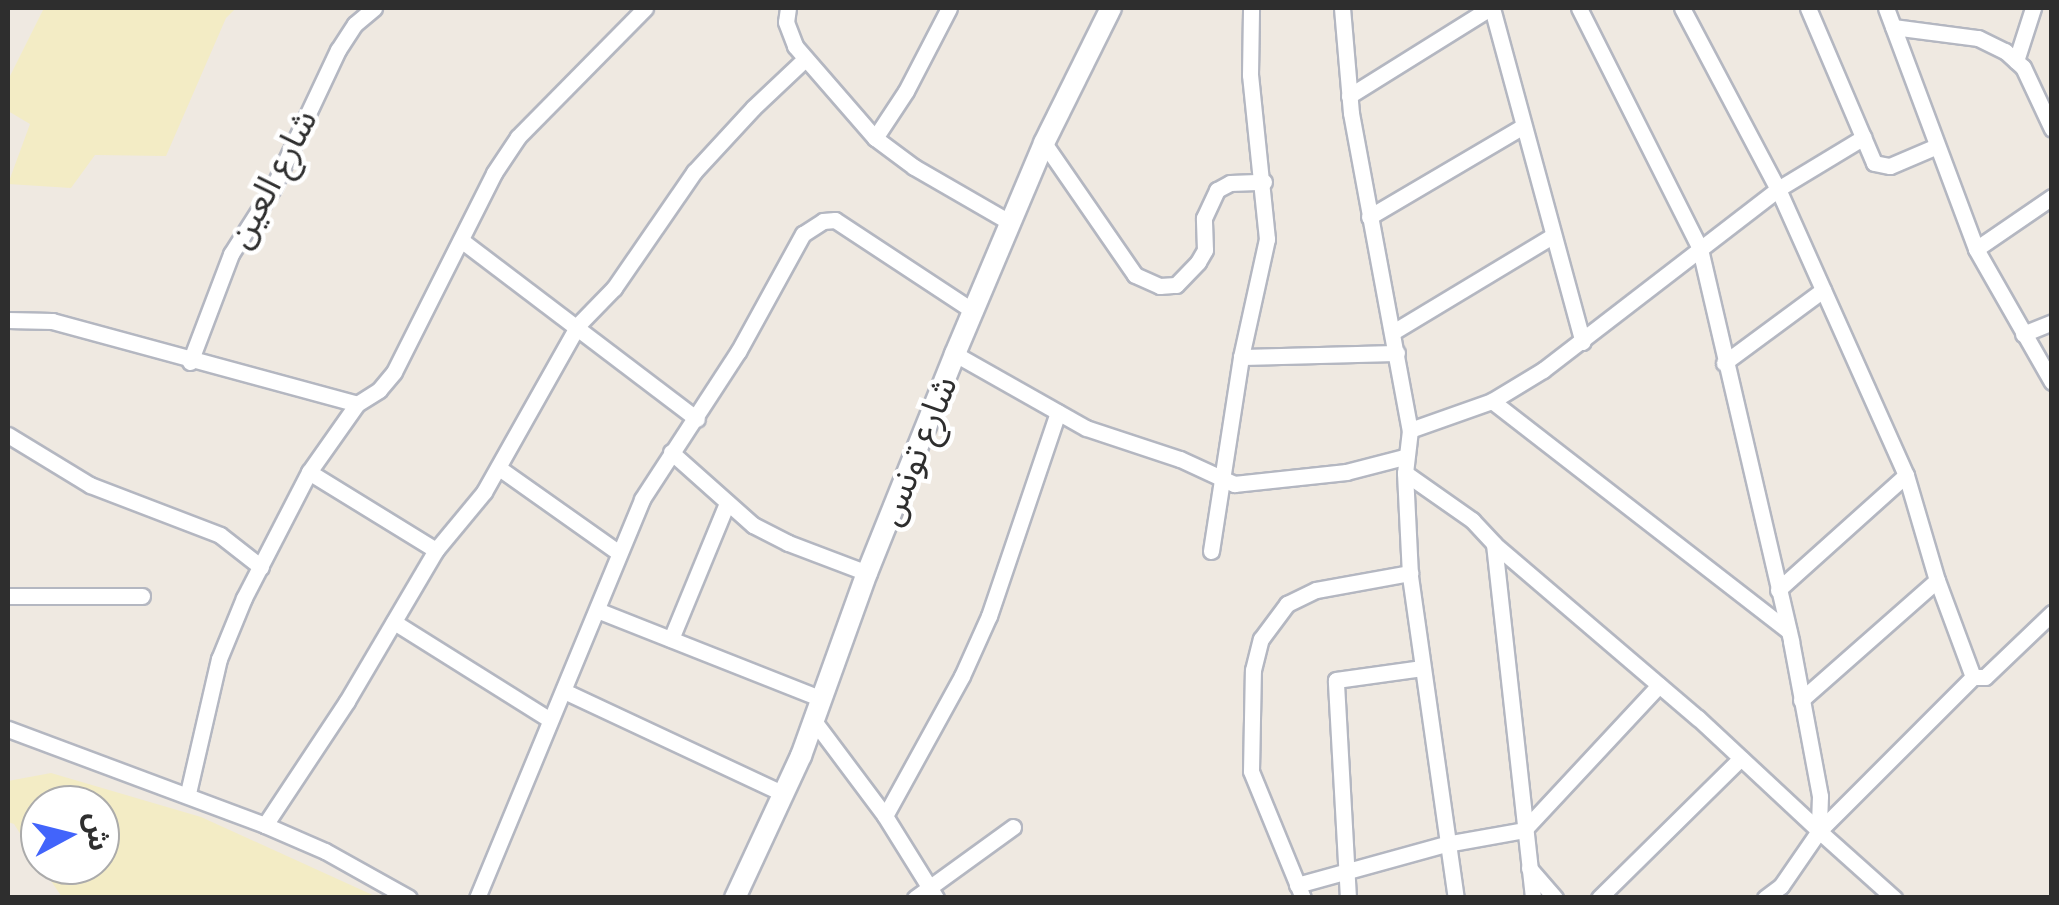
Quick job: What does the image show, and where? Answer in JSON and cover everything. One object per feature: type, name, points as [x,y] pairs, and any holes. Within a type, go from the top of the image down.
[{"type":"street","name":"شارع العين","points":[[190,362],[231,254],[274,188],[338,50],[354,24],[374,8]]},
{"type":"street","points":[[188,793],[219,660],[260,567],[309,472],[357,404],[380,390],[394,372],[518,137],[645,8]]},
{"type":"street","points":[[788,8],[788,34],[875,138],[914,167],[1010,223]]},
{"type":"street","points":[[875,138],[906,90],[948,8]]},
{"type":"street","name":"شارع تونس","points":[[736,898],[814,721],[867,572],[954,354],[1044,143],[1111,8]]},
{"type":"street","points":[[1211,551],[1241,357],[1265,261],[1264,182],[1250,76],[1250,8]]},
{"type":"street","points":[[1342,8],[1348,96],[1410,430],[1405,465],[1410,573],[1456,898]]},
{"type":"street","points":[[1348,96],[1491,8],[1583,342]]},
{"type":"street","points":[[1580,8],[1700,249],[1788,631],[1820,796],[1819,831]]},
{"type":"street","points":[[1682,8],[1778,189],[1906,475],[1937,580],[1973,677]]},
{"type":"street","points":[[1808,8],[1874,162],[1885,167],[1938,146]]},
{"type":"street","points":[[1886,8],[1976,249],[2052,382]]},
{"type":"street","points":[[2016,61],[2033,8]]},
{"type":"street","points":[[1893,27],[1978,38],[2016,61],[2038,94],[2052,130]]},
{"type":"street","points":[[265,825],[436,550],[499,468],[578,325],[614,288],[663,211],[703,161],[806,59]]},
{"type":"street","points":[[1370,217],[1522,127]]},
{"type":"street","points":[[1410,430],[1492,401],[1583,342],[1778,189],[1864,138]]},
{"type":"street","points":[[1044,143],[1134,275],[1160,286],[1176,286],[1198,262],[1205,250],[1204,218],[1217,190],[1230,182],[1264,182]]},
{"type":"street","points":[[1976,249],[2052,197]]},
{"type":"street","points":[[477,898],[618,553],[670,452],[697,419],[803,234],[824,220],[850,228],[973,311]]},
{"type":"street","points":[[1393,332],[1552,236]]},
{"type":"street","points":[[462,240],[697,419]]},
{"type":"street","points":[[1724,363],[1823,290]]},
{"type":"street","points":[[8,320],[52,321],[190,362],[357,404]]},
{"type":"street","points":[[2023,334],[2052,322]]},
{"type":"street","points":[[1241,357],[1397,353]]},
{"type":"street","points":[[954,354],[1086,428],[1180,459],[1224,480],[1275,482],[1405,465],[1659,685],[1894,898]]},
{"type":"street","points":[[1492,401],[1788,631]]},
{"type":"street","points":[[886,816],[962,676],[988,616],[1058,412]]},
{"type":"street","points":[[8,435],[90,484],[220,535],[260,567]]},
{"type":"street","points":[[670,452],[754,525],[788,544],[867,572]]},
{"type":"street","points":[[499,468],[618,553]]},
{"type":"street","points":[[309,472],[436,550]]},
{"type":"street","points":[[1778,590],[1906,475]]},
{"type":"street","points":[[671,639],[727,503]]},
{"type":"street","points":[[1494,544],[1533,898]]},
{"type":"street","points":[[1410,573],[1316,590],[1286,604],[1261,639],[1254,670],[1251,771],[1300,891],[1344,870],[1446,844],[1524,830],[1659,685]]},
{"type":"street","points":[[1801,700],[1937,580]]},
{"type":"street","points":[[8,596],[142,596]]},
{"type":"street","points":[[597,610],[822,699]]},
{"type":"street","points":[[1765,898],[1781,886],[1819,831],[1973,677],[1985,677],[2052,612]]},
{"type":"street","points":[[394,622],[550,720]]},
{"type":"street","points":[[1348,898],[1336,680],[1422,668]]},
{"type":"street","points":[[564,692],[784,794]]},
{"type":"street","points":[[814,721],[886,816],[933,892]]},
{"type":"street","points":[[8,729],[188,793],[265,825],[325,851],[408,898]]},
{"type":"street","points":[[1599,898],[1741,758]]},
{"type":"street","points":[[916,898],[933,892],[1013,826]]},
{"type":"street","points":[[1529,868],[1555,898]]},
{"type":"sand","points":[[44,8],[236,8],[226,18],[166,156],[95,155],[71,188],[8,184],[30,124],[8,111],[8,80]]},
{"type":"sand","points":[[51,773],[92,785],[20,785],[20,833],[8,822],[8,781]]},
{"type":"sand","points":[[120,793],[201,817],[377,897],[62,897],[54,885],[120,885]]}]
